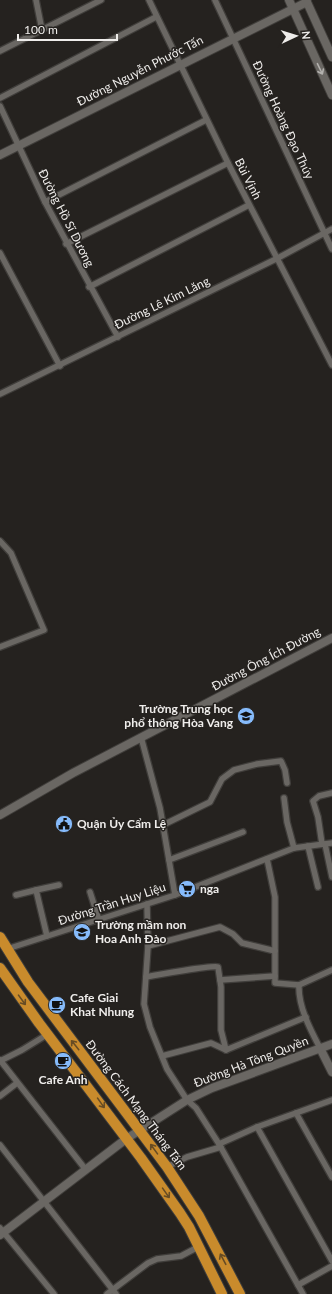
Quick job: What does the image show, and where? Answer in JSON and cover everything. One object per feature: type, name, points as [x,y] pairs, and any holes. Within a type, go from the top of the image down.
[{"type":"highway","name":"Đường Cách Mạng Tháng Tám","points":[[0,937],[59,1025],[140,1130],[200,1216],[240,1294]]},
{"type":"highway","points":[[0,968],[180,1213],[222,1294]]},
{"type":"street","points":[[36,0],[42,30]]},
{"type":"street","points":[[87,0],[88,7]]},
{"type":"street","points":[[0,51],[101,0]]},
{"type":"street","name":"Bùi Vịnh","points":[[149,0],[206,120],[276,259],[332,365]]},
{"type":"street","name":"Đường Hoàng Đạo Thúy","points":[[215,0],[332,249]]},
{"type":"street","points":[[308,1],[332,57]]},
{"type":"street","name":"Đường Nguyễn Phước Tấn","points":[[0,155],[180,65],[290,4],[308,1]]},
{"type":"street","points":[[290,4],[332,95]]},
{"type":"street","points":[[0,98],[156,17]]},
{"type":"street","name":"Đường Hồ Sĩ Dương","points":[[0,106],[66,244],[118,337]]},
{"type":"street","points":[[45,202],[206,120]]},
{"type":"street","points":[[66,244],[228,163]]},
{"type":"street","points":[[89,286],[249,205]]},
{"type":"street","name":"Đường Lê Kim Lăng","points":[[0,394],[60,366],[276,259],[332,229]]},
{"type":"street","points":[[0,253],[60,366]]},
{"type":"street","points":[[0,647],[44,630],[11,553],[1,543]]},
{"type":"street","name":"Đường Ông Ích Đường","points":[[0,815],[73,773],[332,638]]},
{"type":"street","points":[[141,737],[163,825],[175,895]]},
{"type":"street","points":[[163,825],[210,802],[222,779],[234,770],[257,764],[281,761],[286,770],[287,783]]},
{"type":"street","points":[[332,793],[315,797],[314,806],[332,877]]},
{"type":"street","points":[[284,798],[287,822],[294,848]]},
{"type":"street","points":[[169,860],[244,832]]},
{"type":"street","name":"Đường Trần Huy Liệu","points":[[7,949],[175,895],[294,848],[332,843]]},
{"type":"street","points":[[308,846],[318,887]]},
{"type":"street","points":[[267,859],[275,897],[276,983],[298,984],[332,970]]},
{"type":"street","points":[[16,895],[59,885]]},
{"type":"street","points":[[36,890],[47,936]]},
{"type":"street","points":[[90,892],[98,920]]},
{"type":"street","points":[[146,904],[148,946],[144,1004],[150,1027],[167,1069],[187,1100],[196,1108],[220,1146],[303,1294]]},
{"type":"street","points":[[148,946],[220,927],[233,934],[242,943],[276,951]]},
{"type":"street","points":[[146,977],[212,966],[218,967],[220,980],[220,1024],[226,1050]]},
{"type":"street","points":[[220,980],[275,976]]},
{"type":"street","points":[[298,984],[298,995],[306,1017],[332,1072]]},
{"type":"street","points":[[162,1056],[211,1043],[226,1050],[306,1017]]},
{"type":"street","points":[[48,1034],[0,1061],[86,1170]]},
{"type":"street","name":"Đường Hà Tông Quyền","points":[[1,1232],[44,1202],[126,1139],[187,1100],[212,1088],[332,1044]]},
{"type":"street","points":[[0,1096],[17,1083]]},
{"type":"street","points":[[167,1167],[187,1157],[220,1146],[257,1127],[332,1100]]},
{"type":"street","points":[[296,1113],[332,1177]]},
{"type":"street","points":[[257,1127],[332,1261]]},
{"type":"street","points":[[0,1146],[114,1292]]},
{"type":"street","points":[[1,1232],[54,1294]]},
{"type":"street","points":[[107,1294],[114,1292],[148,1263],[157,1259],[181,1256],[198,1247]]},
{"type":"street","points":[[298,1284],[332,1266]]},
{"type":"place","name":"Trường Trung học phổ thông Hòa Vang","points":[[246,716]]},
{"type":"place","name":"Quận Ủy Cẩm Lệ","points":[[64,824]]},
{"type":"place","name":"nga","points":[[187,889]]},
{"type":"place","name":"Trường mầm non Hoa Anh Đào","points":[[82,932]]},
{"type":"place","name":"Cafe Giai Khat Nhung","points":[[57,1005]]},
{"type":"place","name":"Cafe Anh","points":[[63,1061]]}]
